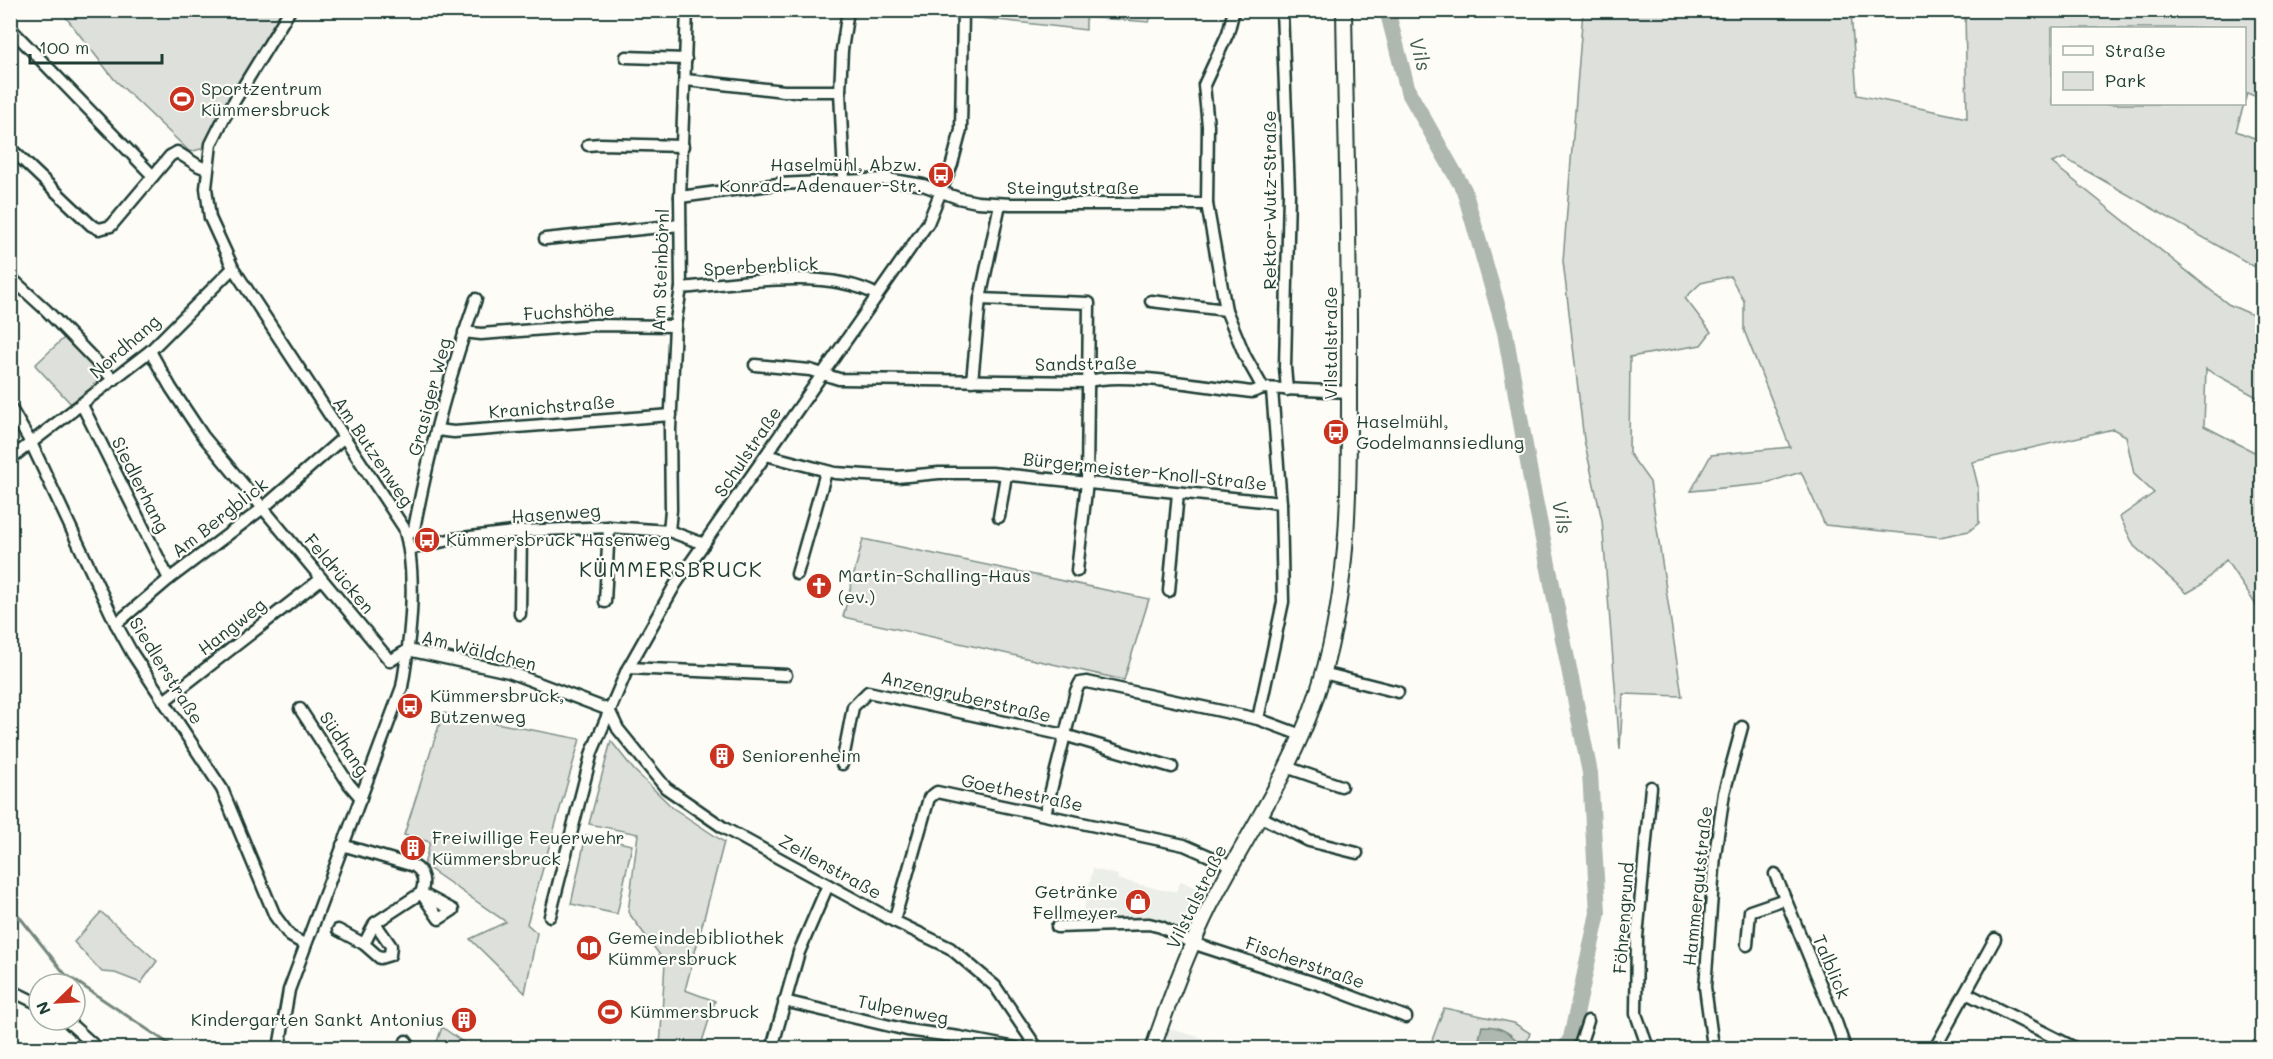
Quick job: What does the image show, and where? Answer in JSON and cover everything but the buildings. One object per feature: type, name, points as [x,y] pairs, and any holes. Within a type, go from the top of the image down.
[{"type":"main road","name":"Vilstalstraße","points":[[1153,1048],[1192,943],[1301,735],[1323,673],[1342,586],[1349,498],[1344,10]]},
{"type":"street","name":"Am Butzenweg","points":[[279,1048],[288,990],[404,679],[408,650],[410,549],[404,528],[232,268],[210,218],[206,188],[211,144],[290,10]]},
{"type":"street","name":"Am Steinbörnl","points":[[669,531],[675,326],[681,288],[680,197],[687,10]]},
{"type":"street","points":[[844,180],[840,91],[842,50],[848,10]]},
{"type":"street","name":"Schulstraße","points":[[550,916],[592,752],[628,668],[675,585],[928,223],[952,164],[961,130],[963,10]]},
{"type":"street","points":[[1234,10],[1228,33],[1204,85],[1208,126],[1207,204],[1226,310],[1245,356],[1267,389],[1281,503],[1283,602],[1258,719]]},
{"type":"street","name":"Rektor-Wutz-Straße","points":[[1282,10],[1289,192],[1287,390]]},
{"type":"street","points":[[10,28],[153,176]]},
{"type":"street","points":[[626,57],[686,59]]},
{"type":"street","points":[[686,80],[784,91],[840,91]]},
{"type":"street","points":[[588,146],[600,144],[683,146]]},
{"type":"street","points":[[10,148],[91,225],[99,229],[111,226],[170,156],[177,152],[207,169]]},
{"type":"street","name":"Steingutstraße","points":[[680,197],[778,184],[887,179],[923,185],[977,202],[999,204],[1207,204]]},
{"type":"street","points":[[972,381],[980,299],[999,204]]},
{"type":"street","points":[[545,239],[680,225]]},
{"type":"street","name":"Nordhang","points":[[10,459],[150,351],[232,268]]},
{"type":"street","points":[[10,277],[46,310],[114,380]]},
{"type":"street","name":"Sperberblick","points":[[681,288],[747,282],[819,280],[853,285],[877,295]]},
{"type":"street","name":"Grasiger Weg","points":[[407,537],[414,529],[437,430],[464,332],[476,299]]},
{"type":"street","points":[[980,299],[1089,303],[1087,482],[1077,571]]},
{"type":"street","points":[[1151,301],[1226,310]]},
{"type":"street","name":"Fuchshöhe","points":[[464,332],[481,334],[595,325],[675,326]]},
{"type":"street","name":"Feldrücken","points":[[150,351],[203,436],[404,679]]},
{"type":"street","name":"Sandstraße","points":[[755,365],[810,370],[839,379],[1087,382],[1095,379],[1124,378],[1252,392],[1267,389],[1349,392]]},
{"type":"street","name":"Siedlerhang","points":[[82,405],[169,579]]},
{"type":"street","name":"Siedlerstraße","points":[[10,407],[31,443],[116,624],[222,789],[275,916],[290,936],[304,944]]},
{"type":"street","name":"Kranichstraße","points":[[437,430],[454,432],[671,414]]},
{"type":"street","name":"Am Bergblick","points":[[116,624],[169,579],[263,508],[344,437]]},
{"type":"street","name":"Bürgermeister-Knoll-Straße","points":[[766,455],[826,472],[897,477],[939,473],[992,473],[1281,503]]},
{"type":"street","points":[[798,574],[826,472]]},
{"type":"street","name":"Bürgermeister-Knoll-Straße","points":[[999,517],[1006,475]]},
{"type":"street","points":[[1169,591],[1178,493]]},
{"type":"street","points":[[605,602],[609,526]]},
{"type":"street","name":"Hasenweg","points":[[410,549],[453,539],[521,531],[609,526],[669,531],[704,544]]},
{"type":"street","points":[[520,614],[521,531]]},
{"type":"street","name":"Hangweg","points":[[164,701],[321,579]]},
{"type":"street","points":[[390,661],[408,650]]},
{"type":"street","name":"Am Wäldchen","points":[[408,650],[509,672],[609,710]]},
{"type":"street","points":[[628,668],[786,675]]},
{"type":"street","points":[[1323,673],[1398,692]]},
{"type":"street","points":[[1045,814],[1064,735],[1080,683],[1087,682],[1258,719],[1301,735]]},
{"type":"street","name":"Anzengruberstraße","points":[[842,765],[853,707],[868,692],[1064,735]]},
{"type":"street","name":"Südhang","points":[[300,709],[349,784],[361,798]]},
{"type":"street","name":"Zeilenstraße","points":[[609,710],[618,729],[666,788],[723,828],[894,921],[950,948],[994,986],[1037,1048]]},
{"type":"street","name":"Hammergutstraße","points":[[1716,1048],[1712,1040],[1705,987],[1715,855],[1724,793],[1742,727]]},
{"type":"street","points":[[1064,735],[1173,767]]},
{"type":"street","points":[[1286,767],[1341,786]]},
{"type":"street","name":"Föhrengrund","points":[[1648,1048],[1636,1014],[1637,937],[1651,787]]},
{"type":"street","name":"Goethestraße","points":[[894,921],[931,795],[937,792],[1184,845],[1232,866]]},
{"type":"street","points":[[1259,816],[1309,841],[1357,853]]},
{"type":"street","points":[[342,845],[418,869],[423,879],[421,893],[375,923],[364,944]]},
{"type":"street","name":"Talblick","points":[[1775,874],[1845,1048]]},
{"type":"street","points":[[772,1048],[799,952],[828,885]]},
{"type":"street","points":[[1747,945],[1750,911],[1785,899]]},
{"type":"street","points":[[338,930],[364,944],[380,958],[390,955],[391,946],[375,923]]},
{"type":"street","name":"Fischerstraße","points":[[1057,927],[1149,924],[1161,927],[1192,943],[1327,987],[1406,1017]]},
{"type":"street","points":[[1935,1048],[1995,939]]},
{"type":"street","points":[[10,990],[27,998]]},
{"type":"street","points":[[1966,993],[2075,1048]]},
{"type":"street","name":"Tulpenweg","points":[[784,1001],[907,1030],[1016,1048]]},
{"type":"street","points":[[1579,1048],[1588,1021]]},
{"type":"street","points":[[79,1032],[97,1048]]},
{"type":"shaded area","points":[[1093,869],[1118,875],[1117,879],[1162,890],[1176,891],[1181,881],[1204,892],[1184,932],[1140,918],[1081,920]]},
{"type":"shaded area","points":[[1482,1026],[1506,1031],[1523,1048],[1481,1048],[1479,1039]]},
{"type":"shaded area","points":[[1166,1028],[1206,1039],[1228,1047],[1159,1048]]},
{"type":"green space","points":[[972,10],[1153,11],[1149,22],[1086,17],[1086,30],[971,17]]},
{"type":"green space","name":"Sportzentrum Kümmersbruck","points":[[61,11],[284,11],[217,119],[204,148],[190,152],[114,79]]},
{"type":"green space","points":[[1583,11],[1851,11],[1857,95],[1967,118],[1965,11],[2262,11],[2262,99],[2247,93],[2246,97],[2246,27],[2051,27],[2051,105],[2244,105],[2236,131],[2262,141],[2262,271],[2064,158],[2052,163],[2228,304],[2262,319],[2262,400],[2206,369],[2204,426],[2262,456],[2262,614],[2226,560],[2201,585],[2187,593],[2134,546],[2120,517],[2154,493],[2134,474],[2126,436],[2113,429],[1972,462],[1978,486],[1979,523],[1969,531],[1940,537],[1825,525],[1801,472],[1763,484],[1691,491],[1711,455],[1790,447],[1744,330],[1744,301],[1730,276],[1701,283],[1685,298],[1711,332],[1701,345],[1630,357],[1629,453],[1650,482],[1682,696],[1623,694],[1620,750],[1602,520],[1584,440],[1563,261]]},
{"type":"green space","points":[[66,336],[104,377],[75,403],[72,403],[73,406],[35,365]]},
{"type":"green space","points":[[863,539],[1149,599],[1124,680],[843,617]]},
{"type":"green space","points":[[443,713],[580,739],[527,924],[537,933],[525,993],[470,939],[506,922],[424,865],[430,842],[404,835]]},
{"type":"green space","points":[[611,741],[634,770],[673,808],[724,842],[685,990],[715,1001],[700,1048],[660,1048],[665,962],[628,912],[638,834],[589,824]]},
{"type":"green space","points":[[586,835],[632,845],[617,914],[571,904]]},
{"type":"green space","points":[[101,912],[157,961],[141,983],[115,973],[102,972],[74,942]]},
{"type":"green space","points":[[1444,1008],[1514,1023],[1530,1033],[1525,1048],[1429,1048]]},
{"type":"green space","points":[[442,1027],[471,1048],[435,1048]]},
{"type":"waterway","name":"Vils","points":[[1387,10],[1408,91],[1464,190],[1505,332],[1532,485],[1590,773],[1598,913],[1571,1038],[1565,1048]]},
{"type":"waterway","points":[[10,905],[65,974],[175,1048]]},
{"type":"place","name":"Sportzentrum Kümmersbruck","points":[[182,99]]},
{"type":"place","name":"Haselmühl, Abzw. Konrad- Adenauer-Str.","points":[[941,175]]},
{"type":"place","name":"Haselmühl, Godelmannsiedlung","points":[[1336,432]]},
{"type":"place","name":"Kümmersbruck Hasenweg","points":[[427,540]]},
{"type":"place","name":"Martin-Schalling-Haus (ev.)","points":[[819,586]]},
{"type":"place","name":"Kümmersbruck, Butzenweg","points":[[410,706]]},
{"type":"place","name":"Seniorenheim","points":[[722,756]]},
{"type":"place","name":"Freiwillige Feuerwehr Kümmersbruck","points":[[413,848]]},
{"type":"place","name":"Getränke Fellmeyer","points":[[1138,902]]},
{"type":"place","name":"Gemeindebibliothek Kümmersbruck","points":[[589,948]]},
{"type":"place","name":"Kümmersbruck","points":[[610,1012]]},
{"type":"place","name":"Kindergarten Sankt Antonius","points":[[464,1020]]},
{"type":"district","name":"KÜMMERSBRUCK","points":[[671,570]]}]
